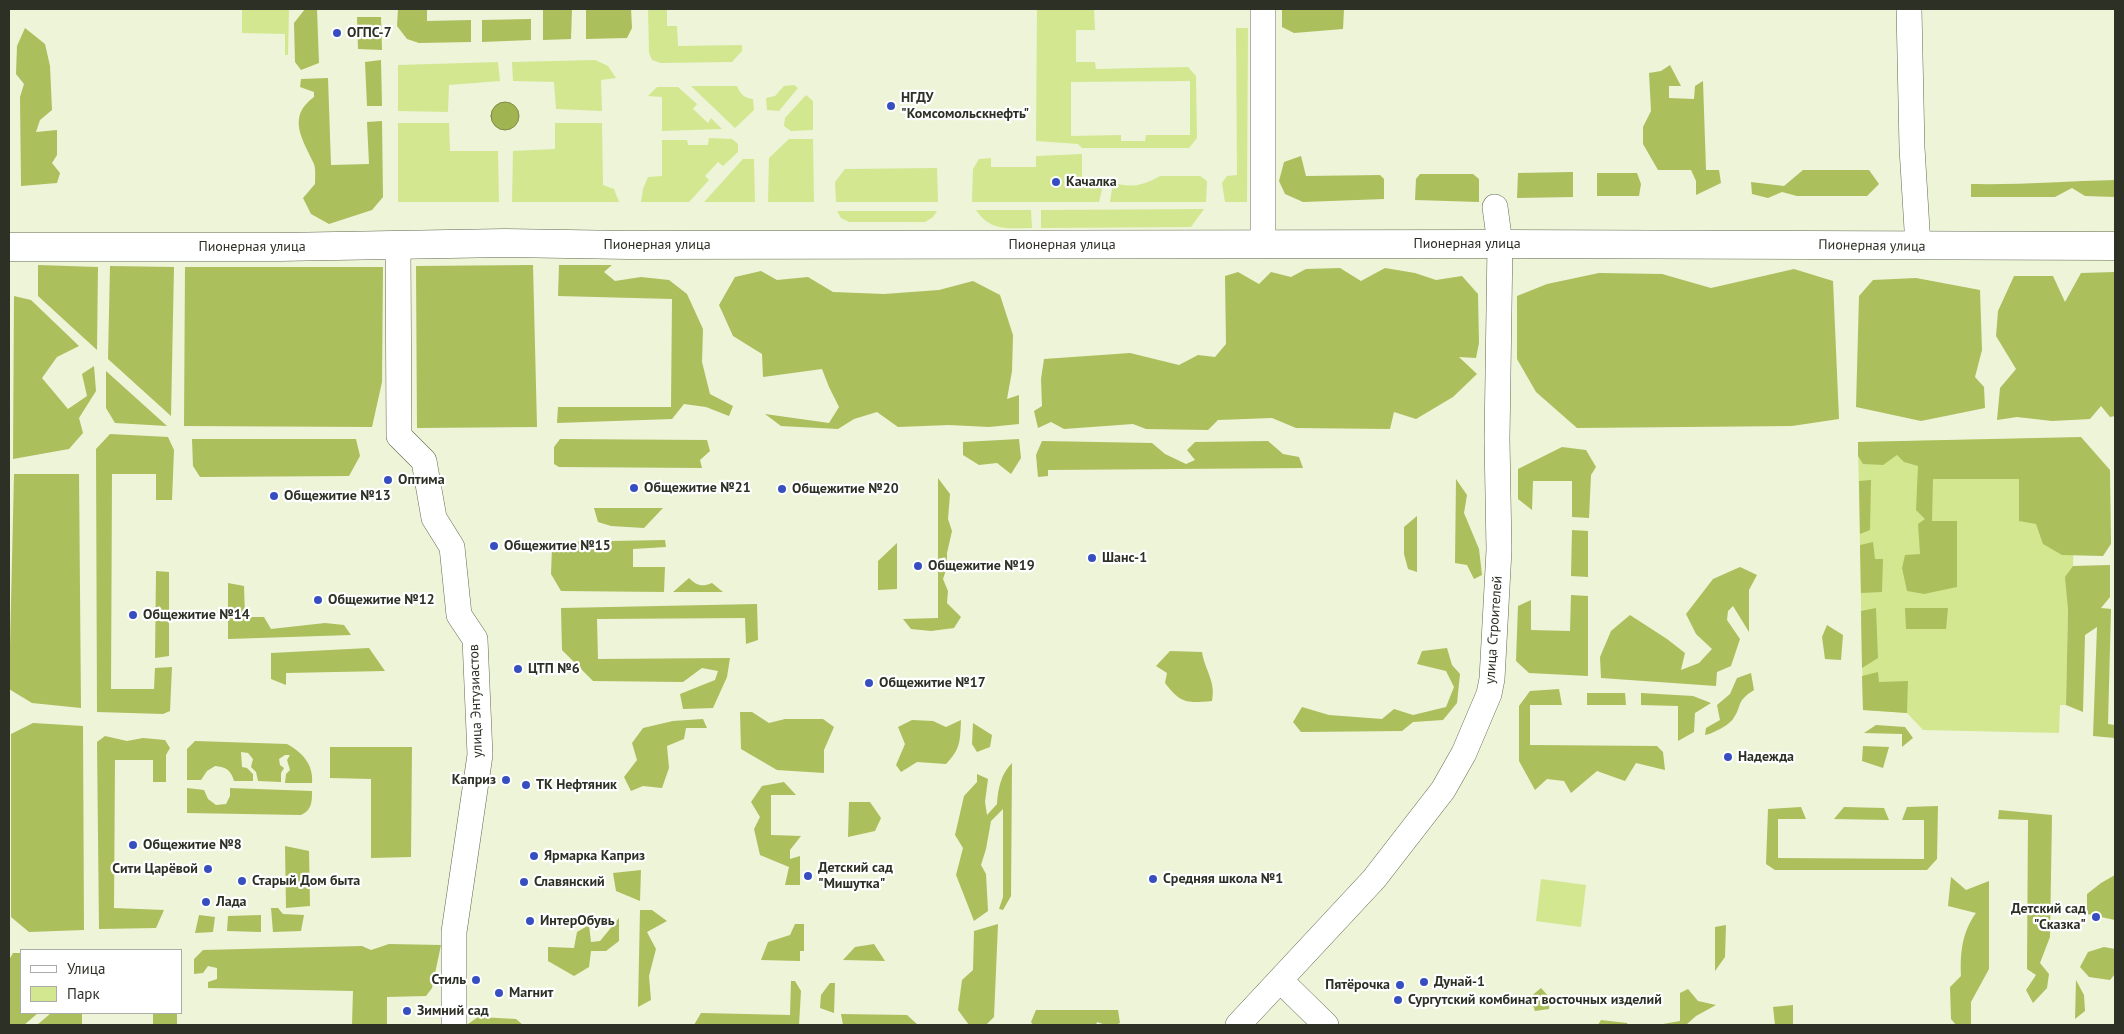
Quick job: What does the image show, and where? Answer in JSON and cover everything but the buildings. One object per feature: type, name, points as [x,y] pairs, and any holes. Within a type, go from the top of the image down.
[{"type":"main road","name":"Пионерная улица","points":[[9,247],[398,246],[505,243],[2115,246]]},
{"type":"street","points":[[1263,9],[1263,245]]},
{"type":"street","points":[[1909,9],[1912,148],[1918,246]]},
{"type":"street","name":"улица Строителей","points":[[1238,1025],[1374,879],[1443,790],[1464,753],[1488,694],[1492,679],[1499,550],[1497,430],[1500,244],[1495,208]]},
{"type":"street","name":"улица Энтузиастов","points":[[398,246],[399,436],[424,461],[434,518],[452,547],[459,615],[475,639],[480,755],[454,932],[454,1025]]},
{"type":"street","points":[[1280,980],[1326,1025]]},
{"type":"green space","points":[[242,9],[289,9],[288,55],[285,55],[285,34],[242,33]]},
{"type":"green space","points":[[648,9],[667,9],[667,26],[677,26],[678,46],[742,45],[742,51],[732,62],[661,63],[652,60],[649,53]]},
{"type":"green space","points":[[1037,9],[1094,9],[1095,30],[1076,30],[1076,62],[1095,62],[1096,69],[1188,67],[1196,76],[1197,138],[1189,148],[1082,148],[1078,144],[1036,141]],"holes":[[[1190,81],[1190,135],[1146,135],[1145,141],[1121,141],[1121,135],[1071,136],[1071,82]]]},
{"type":"green space","points":[[1236,28],[1248,28],[1247,202],[1225,202],[1222,183],[1227,176],[1237,175]]},
{"type":"green space","points":[[595,60],[608,66],[616,78],[601,80],[602,111],[556,109],[554,82],[513,81],[512,62]]},
{"type":"green space","points":[[498,62],[500,81],[449,85],[448,112],[398,111],[398,65]]},
{"type":"green space","points":[[794,85],[798,88],[779,111],[767,110],[766,98],[775,96],[784,86]]},
{"type":"green space","points":[[691,86],[737,86],[743,96],[753,99],[754,110],[735,128]]},
{"type":"green space","points":[[657,87],[678,87],[697,104],[693,109],[708,123],[711,118],[722,129],[662,131],[662,97],[648,96]]},
{"type":"green space","points":[[806,95],[813,101],[813,130],[791,131],[784,126],[785,118]]},
{"type":"green space","points":[[398,123],[449,123],[450,151],[498,151],[499,202],[398,202]]},
{"type":"green space","points":[[555,123],[602,123],[603,185],[614,189],[619,202],[512,202],[513,151],[555,149]]},
{"type":"green space","points":[[709,138],[732,139],[738,144],[738,152],[723,166],[718,162],[705,176],[709,180],[689,202],[641,202],[643,189],[648,177],[662,176],[662,140],[687,140],[688,145],[708,145]]},
{"type":"green space","points":[[789,139],[813,139],[814,202],[768,202],[769,158]]},
{"type":"green space","points":[[1082,154],[1082,177],[1105,177],[1099,202],[972,202],[973,169],[979,159],[991,158],[991,167],[1036,167],[1036,156]]},
{"type":"green space","points":[[743,159],[754,159],[755,202],[704,202]]},
{"type":"green space","points":[[937,168],[938,202],[836,202],[835,182],[845,169]]},
{"type":"green space","points":[[1160,176],[1200,176],[1207,181],[1206,202],[1110,202],[1113,182],[1131,186],[1149,182]]},
{"type":"green space","points":[[1204,209],[1191,227],[1041,228],[1041,210]]},
{"type":"green space","points":[[976,210],[1031,210],[1032,228],[1008,228],[994,225],[982,217]]},
{"type":"green space","points":[[837,211],[937,211],[933,217],[925,222],[849,222],[841,218]]},
{"type":"green space","points":[[2055,438],[2074,528],[2073,566],[2100,566],[2068,609],[2066,705],[2060,705],[2059,733],[1923,730],[1907,713],[1863,710],[1858,442]]},
{"type":"green space","points":[[1541,879],[1586,885],[1581,927],[1536,921]]},
{"type":"shaded area","points":[[305,9],[317,9],[319,63],[301,70],[295,62],[294,23]]},
{"type":"shaded area","points":[[398,9],[427,9],[427,21],[471,20],[471,42],[419,43],[407,39],[397,26]]},
{"type":"shaded area","points":[[543,9],[572,9],[571,39],[543,40]]},
{"type":"shaded area","points":[[586,9],[631,9],[632,28],[627,38],[586,39]]},
{"type":"shaded area","points":[[1282,9],[1344,9],[1343,29],[1294,33],[1282,27]]},
{"type":"shaded area","points":[[357,17],[381,17],[382,50],[358,49]]},
{"type":"shaded area","points":[[531,19],[531,40],[482,42],[482,20]]},
{"type":"shaded area","points":[[25,28],[45,44],[50,66],[52,110],[40,120],[36,132],[57,130],[57,155],[52,163],[60,173],[57,183],[21,186],[20,97],[24,84],[16,74],[17,46]]},
{"type":"shaded area","points":[[381,60],[382,106],[367,106],[365,62]]},
{"type":"shaded area","points":[[1670,65],[1681,86],[1669,86],[1669,98],[1694,99],[1695,86],[1703,81],[1706,170],[1719,170],[1721,183],[1696,195],[1696,181],[1691,170],[1658,170],[1643,144],[1643,127],[1651,111],[1649,73],[1661,71]]},
{"type":"shaded area","points":[[328,78],[331,165],[369,164],[367,122],[382,121],[383,197],[372,210],[329,224],[311,214],[303,198],[315,184],[315,171],[314,164],[299,129],[301,113],[314,97],[314,92],[300,87],[301,79]]},
{"type":"shaded area","points":[[505,102],[515,106],[519,116],[515,126],[505,130],[495,126],[491,116],[495,106]]},
{"type":"shaded area","points":[[1301,156],[1306,176],[1380,175],[1384,179],[1384,199],[1303,202],[1285,194],[1279,181],[1284,162]]},
{"type":"shaded area","points":[[1803,170],[1869,170],[1879,184],[1867,196],[1797,196],[1782,192],[1768,198],[1752,194],[1751,182],[1784,186]]},
{"type":"shaded area","points":[[1573,172],[1573,197],[1517,198],[1518,173]]},
{"type":"shaded area","points":[[1597,173],[1637,173],[1641,184],[1639,196],[1597,196]]},
{"type":"shaded area","points":[[1420,174],[1473,174],[1479,179],[1479,202],[1415,200],[1416,179]]},
{"type":"shaded area","points":[[2115,180],[2115,197],[2085,196],[2072,188],[2055,197],[1971,197],[1971,184]]},
{"type":"shaded area","points":[[38,265],[98,267],[97,350],[38,296]]},
{"type":"shaded area","points":[[533,265],[537,427],[417,428],[416,266]]},
{"type":"shaded area","points":[[559,265],[612,265],[604,272],[615,281],[641,277],[669,280],[687,294],[703,329],[702,362],[710,394],[733,406],[729,416],[706,407],[684,404],[672,419],[557,423],[558,407],[671,407],[672,299],[558,296]]},
{"type":"shaded area","points":[[110,266],[174,267],[171,416],[108,359]]},
{"type":"shaded area","points":[[185,267],[383,267],[382,382],[372,427],[184,426]]},
{"type":"shaded area","points":[[1340,268],[1361,281],[1385,268],[1415,273],[1436,280],[1462,276],[1478,294],[1479,343],[1476,358],[1459,357],[1477,374],[1453,397],[1416,419],[1394,412],[1390,429],[1296,428],[1272,418],[1218,420],[1208,430],[1146,429],[1133,424],[1064,429],[1051,422],[1038,428],[1034,411],[1042,406],[1041,379],[1044,359],[1130,353],[1179,365],[1198,355],[1215,357],[1226,344],[1225,276],[1238,272],[1259,284],[1271,272],[1291,277],[1306,269]]},
{"type":"shaded area","points":[[1794,269],[1833,281],[1839,419],[1792,426],[1577,428],[1536,392],[1517,359],[1517,296],[1547,284],[1599,273],[1662,274],[1711,288]]},
{"type":"shaded area","points":[[761,271],[777,280],[808,277],[833,292],[884,294],[939,290],[973,281],[1000,295],[1013,335],[1012,371],[1007,399],[1019,395],[1019,424],[989,427],[949,425],[898,427],[877,412],[854,419],[838,429],[781,426],[765,414],[829,423],[839,407],[822,369],[763,377],[762,354],[733,336],[719,305],[735,277]]},
{"type":"shaded area","points":[[2115,272],[2115,416],[2110,417],[2101,406],[2090,419],[2052,421],[2017,417],[1997,420],[2000,388],[2016,369],[1996,336],[1998,311],[2014,276],[2053,276],[2065,302],[2081,273]]},
{"type":"shaded area","points":[[1916,278],[1980,290],[1982,350],[1975,377],[1984,387],[1985,408],[1921,421],[1856,407],[1859,296],[1873,280]]},
{"type":"shaded area","points":[[14,296],[31,300],[79,346],[57,357],[42,378],[68,409],[87,396],[82,374],[94,366],[96,391],[79,418],[83,433],[69,449],[13,459]]},
{"type":"shaded area","points":[[106,371],[167,426],[115,423],[106,408]]},
{"type":"shaded area","points":[[110,434],[168,437],[174,450],[172,500],[156,500],[156,474],[112,474],[111,689],[154,689],[155,668],[172,667],[170,711],[163,714],[97,712],[96,449]]},
{"type":"shaded area","points":[[2081,437],[2110,470],[2111,544],[2103,556],[2062,555],[2043,544],[2036,524],[2019,521],[2019,479],[1933,479],[1932,521],[1957,521],[1957,587],[1924,594],[1907,591],[1902,568],[1905,555],[1920,554],[1918,524],[1925,519],[1916,510],[1918,466],[1904,462],[1897,455],[1883,465],[1863,464],[1858,456],[1858,442]]},
{"type":"shaded area","points":[[192,439],[356,439],[360,456],[349,476],[200,477],[193,466]]},
{"type":"shaded area","points":[[560,439],[707,440],[710,451],[700,460],[702,468],[559,467],[554,464],[554,447]]},
{"type":"shaded area","points":[[1019,439],[1021,458],[1011,474],[997,463],[979,465],[963,455],[963,442]]},
{"type":"shaded area","points":[[1042,441],[1152,443],[1165,454],[1186,464],[1195,460],[1187,450],[1195,442],[1268,441],[1283,454],[1299,457],[1303,468],[1048,470],[1048,476],[1038,477],[1036,455]]},
{"type":"shaded area","points":[[1562,447],[1586,450],[1596,467],[1591,475],[1589,518],[1572,517],[1572,481],[1533,481],[1532,510],[1518,499],[1518,469]]},
{"type":"shaded area","points":[[14,474],[79,474],[81,708],[32,703],[9,689]]},
{"type":"shaded area","points":[[938,478],[950,494],[948,519],[952,531],[947,553],[947,567],[943,579],[948,591],[947,603],[961,617],[954,628],[931,631],[911,629],[903,619],[938,618]]},
{"type":"shaded area","points":[[1456,479],[1467,495],[1464,513],[1479,549],[1482,575],[1474,579],[1467,565],[1455,563]]},
{"type":"shaded area","points":[[1871,480],[1870,530],[1860,534],[1859,481]]},
{"type":"shaded area","points":[[594,508],[663,508],[644,528],[611,526],[598,522]]},
{"type":"shaded area","points":[[1417,516],[1417,572],[1408,569],[1404,554],[1404,527]]},
{"type":"shaded area","points":[[1572,530],[1588,531],[1588,577],[1571,576]]},
{"type":"shaded area","points":[[665,540],[666,547],[633,549],[633,567],[665,567],[664,592],[561,591],[551,574],[552,547],[560,542]]},
{"type":"shaded area","points":[[1873,542],[1875,559],[1883,559],[1882,592],[1861,593],[1860,545]]},
{"type":"shaded area","points":[[897,543],[897,589],[878,590],[878,561]]},
{"type":"shaded area","points":[[2110,565],[2110,597],[2101,608],[2111,609],[2108,724],[2115,725],[2115,738],[2093,736],[2097,627],[2085,635],[2083,712],[2066,705],[2068,609],[2065,577],[2073,566]]},
{"type":"shaded area","points":[[1740,567],[1757,575],[1749,590],[1749,632],[1733,606],[1728,611],[1727,620],[1740,639],[1731,666],[1717,672],[1716,686],[1601,678],[1600,657],[1611,631],[1630,615],[1685,653],[1681,670],[1699,663],[1712,649],[1696,634],[1686,614],[1713,579]]},
{"type":"shaded area","points":[[156,571],[169,572],[169,656],[155,658]]},
{"type":"shaded area","points":[[689,578],[700,585],[712,583],[723,592],[673,592]]},
{"type":"shaded area","points":[[228,583],[244,586],[245,617],[264,617],[271,629],[325,623],[344,625],[351,635],[228,639]]},
{"type":"shaded area","points":[[1571,595],[1588,596],[1588,676],[1529,673],[1516,661],[1518,606],[1531,600],[1531,630],[1570,631]]},
{"type":"shaded area","points":[[757,604],[758,640],[746,644],[745,618],[597,619],[598,659],[730,658],[727,677],[713,708],[683,709],[680,694],[715,680],[718,671],[702,668],[683,682],[593,681],[562,650],[561,608]]},
{"type":"shaded area","points":[[1876,608],[1878,658],[1862,668],[1861,611]]},
{"type":"shaded area","points":[[1905,608],[1948,608],[1946,629],[1906,629]]},
{"type":"shaded area","points":[[1827,625],[1843,635],[1841,660],[1825,659],[1822,637]]},
{"type":"shaded area","points":[[369,648],[385,671],[286,673],[286,685],[271,679],[271,653]]},
{"type":"shaded area","points":[[1447,648],[1452,665],[1460,674],[1457,703],[1443,720],[1413,722],[1402,731],[1301,732],[1293,722],[1302,707],[1329,715],[1382,719],[1394,709],[1413,715],[1446,707],[1454,687],[1446,671],[1417,664],[1422,651]]},
{"type":"shaded area","points":[[1170,651],[1202,652],[1213,688],[1212,701],[1185,701],[1176,695],[1165,683],[1167,673],[1156,666]]},
{"type":"shaded area","points":[[1878,672],[1879,682],[1908,681],[1907,713],[1863,710],[1862,676]]},
{"type":"shaded area","points":[[1751,673],[1754,690],[1744,698],[1733,719],[1720,729],[1705,735],[1706,728],[1720,720],[1717,705],[1730,694],[1737,678]]},
{"type":"shaded area","points":[[1559,689],[1562,705],[1530,705],[1530,745],[1657,746],[1663,752],[1665,770],[1636,763],[1625,781],[1597,771],[1571,793],[1564,781],[1547,779],[1535,790],[1519,761],[1519,706],[1530,691]]},
{"type":"shaded area","points":[[1587,693],[1625,693],[1626,705],[1587,705]]},
{"type":"shaded area","points":[[1641,693],[1693,696],[1711,703],[1695,713],[1694,732],[1678,741],[1678,706],[1641,705]]},
{"type":"shaded area","points":[[740,712],[752,712],[769,723],[785,719],[823,719],[834,727],[824,750],[824,773],[777,770],[741,749]]},
{"type":"shaded area","points":[[703,719],[707,728],[686,728],[684,739],[667,746],[669,768],[662,788],[643,786],[631,791],[624,777],[637,760],[632,743],[643,728],[673,721]]},
{"type":"shaded area","points":[[912,720],[933,721],[946,727],[961,720],[959,744],[955,754],[946,764],[917,762],[901,772],[896,765],[905,744],[898,727]]},
{"type":"shaded area","points":[[33,723],[83,726],[84,930],[29,932],[11,917],[11,734]]},
{"type":"shaded area","points":[[973,723],[992,735],[990,747],[977,752],[972,744]]},
{"type":"shaded area","points":[[1876,725],[1905,727],[1913,738],[1902,747],[1902,734],[1864,733]]},
{"type":"shaded area","points":[[105,736],[127,741],[143,738],[165,740],[170,748],[166,755],[166,782],[153,782],[153,760],[115,760],[114,908],[164,910],[156,928],[99,929],[97,742]]},
{"type":"shaded area","points":[[195,741],[287,744],[298,751],[306,760],[311,770],[312,783],[285,783],[286,774],[290,770],[287,760],[290,755],[285,755],[279,759],[280,765],[284,768],[281,773],[281,782],[258,781],[256,772],[251,767],[253,759],[248,753],[241,752],[242,767],[247,768],[253,774],[253,781],[234,781],[228,770],[215,766],[207,771],[201,780],[187,780],[187,749]]},
{"type":"shaded area","points":[[1863,746],[1889,747],[1883,768],[1862,761]]},
{"type":"shaded area","points":[[330,747],[412,747],[411,857],[371,858],[371,779],[330,778]]},
{"type":"shaded area","points":[[1012,763],[1011,896],[1003,910],[999,909],[1003,897],[1003,809],[991,821],[981,865],[986,874],[988,911],[974,921],[956,875],[963,848],[955,835],[964,796],[977,782],[977,774],[988,779],[985,802],[987,815],[997,804],[1001,782],[1005,772]]},
{"type":"shaded area","points":[[784,782],[796,795],[771,795],[771,835],[801,836],[790,850],[790,859],[800,856],[800,885],[785,885],[789,867],[760,855],[754,829],[760,817],[751,802],[762,786]]},
{"type":"shaded area","points":[[187,788],[204,790],[208,799],[216,805],[226,804],[230,796],[230,788],[312,791],[312,799],[307,811],[301,815],[187,813]]},
{"type":"shaded area","points":[[849,802],[870,802],[881,818],[875,831],[848,837]]},
{"type":"shaded area","points":[[1938,806],[1937,859],[1927,870],[1775,870],[1766,864],[1768,809],[1801,807],[1806,819],[1778,819],[1778,858],[1924,859],[1924,820],[1902,820],[1907,807]]},
{"type":"shaded area","points":[[1844,807],[1884,808],[1889,820],[1834,819]]},
{"type":"shaded area","points":[[1999,810],[2052,815],[2050,937],[2040,963],[2049,974],[2047,988],[2033,1003],[2026,990],[2036,975],[2027,969],[2028,820],[1998,819]]},
{"type":"shaded area","points":[[285,846],[309,851],[310,906],[286,908]]},
{"type":"shaded area","points":[[641,870],[640,901],[616,891],[613,873]]},
{"type":"shaded area","points":[[2115,875],[2115,920],[2087,914],[2087,894]]},
{"type":"shaded area","points":[[1951,877],[1966,890],[1989,881],[1989,969],[1971,1002],[1971,1025],[1956,1025],[1951,1019],[1950,987],[1961,976],[1963,943],[1971,920],[1976,913],[1948,906]]},
{"type":"shaded area","points":[[271,908],[278,908],[283,914],[304,915],[301,931],[273,932]]},
{"type":"shaded area","points":[[640,910],[652,910],[667,921],[647,932],[656,949],[649,976],[651,1000],[638,1007]]},
{"type":"shaded area","points":[[199,915],[215,917],[213,932],[195,933]]},
{"type":"shaded area","points":[[261,915],[261,932],[227,931],[228,916]]},
{"type":"shaded area","points":[[619,918],[619,941],[606,951],[591,951],[589,967],[574,976],[548,961],[548,947],[574,948],[577,932],[589,925],[591,942],[600,941]]},
{"type":"shaded area","points":[[795,924],[804,924],[804,951],[800,951],[800,961],[761,960],[768,942],[790,935]]},
{"type":"shaded area","points":[[998,924],[994,1017],[986,1025],[969,1025],[958,1010],[962,980],[973,970],[974,931]]},
{"type":"shaded area","points":[[1726,925],[1725,957],[1715,971],[1715,927]]},
{"type":"shaded area","points":[[389,944],[441,945],[432,988],[426,996],[387,997],[387,1025],[352,1025],[353,991],[208,988],[208,982],[217,979],[217,968],[208,966],[203,973],[194,974],[194,959],[203,950],[362,946],[371,950]]},
{"type":"shaded area","points":[[874,944],[885,961],[843,960],[855,947]]},
{"type":"shaded area","points":[[2104,947],[2115,949],[2115,974],[2110,980],[2089,977],[2080,967],[2088,952]]},
{"type":"shaded area","points":[[13,953],[20,953],[20,1014],[37,1014],[24,1025],[9,1025],[9,960]]},
{"type":"shaded area","points":[[2076,980],[2084,995],[2085,1011],[2075,1019]]},
{"type":"shaded area","points":[[791,981],[795,981],[801,991],[799,1025],[694,1025],[701,1013],[790,1015]]},
{"type":"shaded area","points":[[830,983],[835,983],[834,1013],[820,1008],[821,995]]},
{"type":"shaded area","points":[[1541,988],[1550,998],[1549,1009],[1535,1011],[1530,997]]},
{"type":"shaded area","points":[[1688,989],[1698,1001],[1716,1005],[1696,1016],[1686,1025],[1663,1025],[1680,1021],[1680,993]]},
{"type":"shaded area","points":[[1793,1005],[1793,1025],[1775,1025],[1773,1007]]},
{"type":"shaded area","points":[[1036,1010],[1118,1010],[1120,1023],[1112,1025],[1097,1022],[1096,1025],[1033,1025],[1031,1022]]},
{"type":"shaded area","points":[[50,1014],[82,1014],[82,1025],[37,1025]]},
{"type":"shaded area","points":[[153,1014],[177,1014],[177,1025],[153,1025]]},
{"type":"shaded area","points":[[841,1014],[907,1015],[918,1025],[843,1025]]},
{"type":"shaded area","points":[[478,1017],[516,1019],[523,1025],[468,1025]]},
{"type":"shaded area","points":[[1601,1020],[1627,1023],[1628,1025],[1598,1025]]},
{"type":"place","name":"ОГПС-7","points":[[337,33]]},
{"type":"place","name":"НГДУ \"Комсомольскнефть\"","points":[[891,106]]},
{"type":"place","name":"Качалка","points":[[1056,182]]},
{"type":"place","name":"Оптима","points":[[388,480]]},
{"type":"place","name":"Общежитие №21","points":[[634,488]]},
{"type":"place","name":"Общежитие №20","points":[[782,489]]},
{"type":"place","name":"Общежитие №13","points":[[274,496]]},
{"type":"place","name":"Общежитие №15","points":[[494,546]]},
{"type":"place","name":"Шанс-1","points":[[1092,558]]},
{"type":"place","name":"Общежитие №19","points":[[918,566]]},
{"type":"place","name":"Общежитие №12","points":[[318,600]]},
{"type":"place","name":"Общежитие №14","points":[[133,615]]},
{"type":"place","name":"ЦТП №6","points":[[518,669]]},
{"type":"place","name":"Общежитие №17","points":[[869,683]]},
{"type":"place","name":"Надежда","points":[[1728,757]]},
{"type":"place","name":"Каприз","points":[[506,780]]},
{"type":"place","name":"ТК Нефтяник","points":[[526,785]]},
{"type":"place","name":"Общежитие №8","points":[[133,845]]},
{"type":"place","name":"Ярмарка Каприз","points":[[534,856]]},
{"type":"place","name":"Сити Царёвой","points":[[208,869]]},
{"type":"place","name":"Детский сад \"Мишутка\"","points":[[808,876]]},
{"type":"place","name":"Средняя школа №1","points":[[1153,879]]},
{"type":"place","name":"Старый Дом быта","points":[[242,881]]},
{"type":"place","name":"Славянский","points":[[524,882]]},
{"type":"place","name":"Лада","points":[[206,902]]},
{"type":"place","name":"Детский сад \"Сказка\"","points":[[2096,917]]},
{"type":"place","name":"ИнтерОбувь","points":[[530,921]]},
{"type":"place","name":"Стиль","points":[[476,980]]},
{"type":"place","name":"Дунай-1","points":[[1424,982]]},
{"type":"place","name":"Пятёрочка","points":[[1400,985]]},
{"type":"place","name":"Магнит","points":[[499,993]]},
{"type":"place","name":"Сургутский комбинат восточных изделий","points":[[1398,1000]]},
{"type":"place","name":"Зимний сад","points":[[407,1011]]}]
